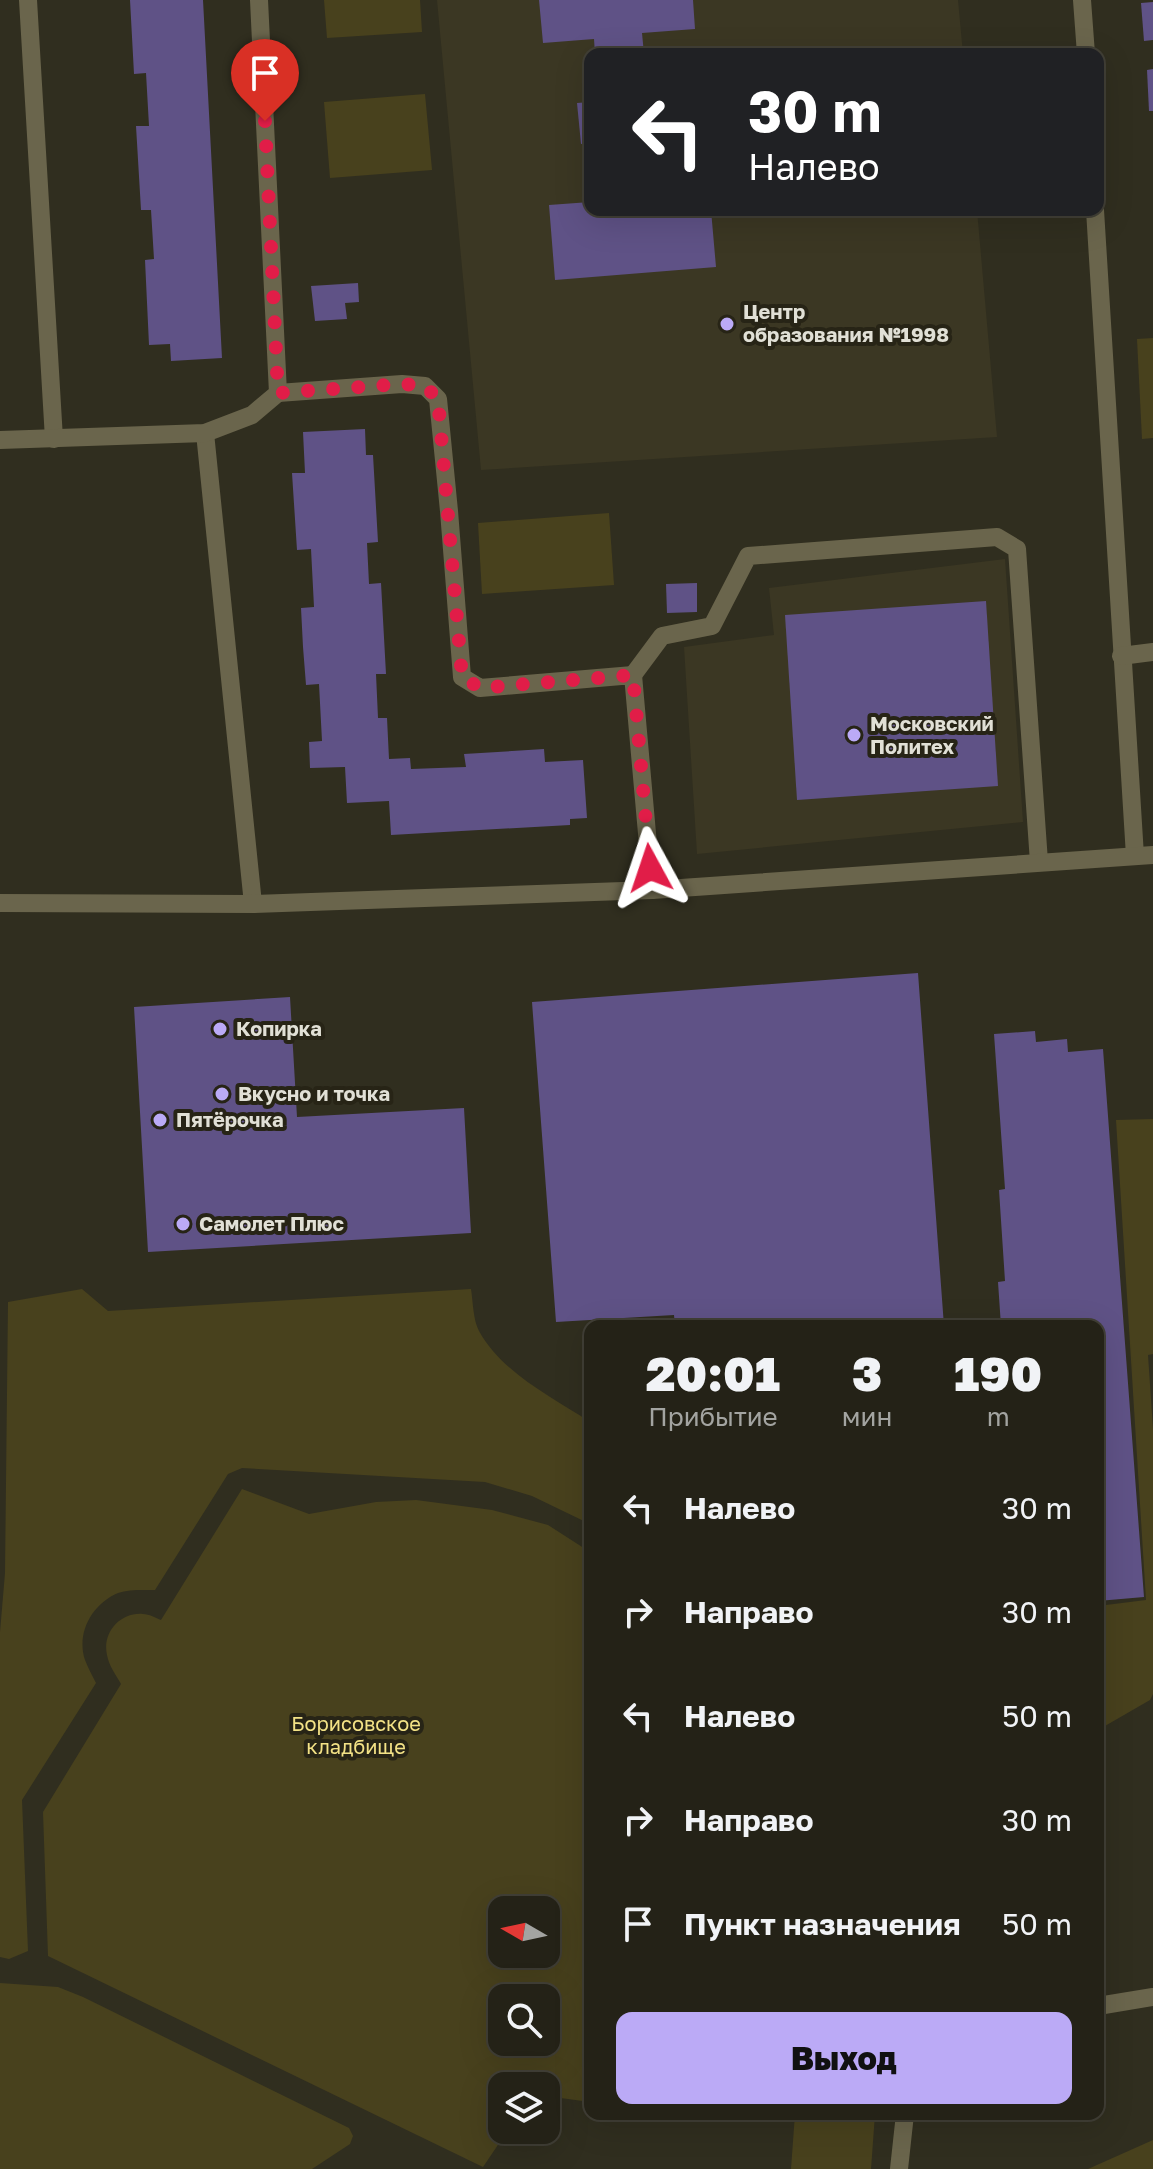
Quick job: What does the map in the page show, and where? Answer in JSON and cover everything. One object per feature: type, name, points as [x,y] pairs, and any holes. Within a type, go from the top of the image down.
[{"type":"lane","points":[[28,0],[54,439]]},
{"type":"lane","points":[[259,0],[278,393]]},
{"type":"lane","points":[[1082,0],[1086,48]]},
{"type":"lane","points":[[0,903],[253,904],[652,890],[1144,855],[1121,656],[1095,216]]},
{"type":"lane","points":[[0,440],[205,433],[252,415],[278,393],[402,384],[425,386],[438,399],[462,677],[480,688],[633,675]]},
{"type":"lane","points":[[205,433],[253,904]]},
{"type":"lane","points":[[652,890],[633,675],[662,636],[712,626],[748,556],[997,537],[1017,549],[1039,862]]},
{"type":"lane","points":[[1121,656],[1153,652]]},
{"type":"lane","points":[[1104,2005],[1153,1997]]},
{"type":"lane","points":[[899,2169],[904,2120]]},
{"type":"shaded area","name":"Центр образования №1998","points":[[437,0],[958,0],[962,48],[584,48],[584,216],[978,216],[997,437],[481,470]]},
{"type":"shaded area","name":"Московский Политех","points":[[1005,559],[1023,822],[697,854],[684,647],[774,635],[769,588]]},
{"type":"green space","points":[[324,0],[420,0],[422,32],[327,38]]},
{"type":"green space","points":[[425,94],[432,170],[330,178],[324,102]]},
{"type":"green space","points":[[1153,338],[1153,438],[1142,439],[1137,339]]},
{"type":"green space","points":[[609,513],[614,585],[482,594],[478,523]]},
{"type":"green space","points":[[1153,1119],[1153,1354],[1148,1355],[1153,1429],[1153,1694],[1150,1700],[1104,1727],[1104,1605],[1146,1600],[1116,1120]]},
{"type":"green space","points":[[82,1289],[108,1311],[471,1289],[477,1327],[489,1346],[514,1372],[584,1418],[584,1521],[532,1496],[485,1482],[242,1468],[228,1474],[155,1590],[118,1593],[101,1604],[88,1620],[83,1650],[96,1683],[22,1800],[28,1951],[9,1959],[0,1957],[0,1632],[5,1573],[8,1302]]},
{"type":"green space","name":"Борисовское кладбище","points":[[242,1489],[309,1514],[376,1502],[416,1500],[492,1510],[548,1525],[584,1548],[584,2101],[560,2098],[560,2072],[488,2072],[488,2144],[499,2144],[483,2167],[48,1956],[43,1812],[121,1684],[107,1655],[107,1639],[120,1620],[135,1614],[161,1620]]},
{"type":"green space","points":[[0,1983],[58,1987],[83,1997],[349,2128],[353,2136],[350,2144],[312,2169],[0,2169]]},
{"type":"green space","points":[[795,2120],[875,2120],[871,2169],[791,2169]]},
{"type":"green space","points":[[1153,2140],[1153,2169],[1088,2169]]},
{"type":"building","points":[[130,0],[203,0],[222,358],[171,361],[170,344],[149,345],[145,260],[154,259],[151,210],[141,210],[136,126],[149,126],[146,73],[134,74]]},
{"type":"building","points":[[539,0],[693,0],[695,29],[642,33],[643,48],[595,48],[594,39],[543,43]]},
{"type":"building","points":[[1153,2],[1153,40],[1144,41],[1141,3]]},
{"type":"building","points":[[1153,69],[1153,111],[1149,111],[1147,70]]},
{"type":"building","points":[[584,102],[584,144],[581,144],[577,103]]},
{"type":"building","points":[[584,202],[584,216],[712,216],[716,267],[555,280],[549,205]]},
{"type":"building","points":[[358,283],[359,302],[345,303],[347,319],[315,321],[311,286]]},
{"type":"building","points":[[365,429],[366,455],[373,455],[378,542],[367,543],[369,584],[381,583],[386,674],[376,674],[378,718],[387,718],[389,759],[410,758],[411,769],[466,767],[464,754],[544,749],[545,762],[583,760],[587,818],[570,819],[570,825],[391,835],[389,801],[347,803],[345,767],[310,768],[309,742],[322,741],[319,684],[306,685],[303,647],[301,608],[314,607],[311,549],[297,550],[292,473],[305,473],[303,432]]},
{"type":"building","points":[[697,583],[697,612],[667,613],[666,584]]},
{"type":"building","points":[[986,601],[998,786],[797,800],[785,615]]},
{"type":"building","points":[[918,973],[944,1320],[674,1320],[674,1315],[556,1322],[532,1002]]},
{"type":"building","points":[[290,997],[297,1117],[464,1108],[471,1233],[148,1252],[134,1007]]},
{"type":"building","points":[[1035,1031],[1036,1042],[1067,1039],[1068,1052],[1103,1049],[1144,1597],[1104,1600],[1104,1320],[1001,1320],[998,1282],[1005,1281],[999,1190],[1005,1189],[994,1034]]},
{"type":"place","name":"Центр образования №1998","points":[[727,324]]},
{"type":"place","name":"Московский Политех","points":[[854,735]]},
{"type":"place","name":"Копирка","points":[[220,1029]]},
{"type":"place","name":"Вкусно и точка","points":[[222,1094]]},
{"type":"place","name":"Пятёрочка","points":[[160,1120]]},
{"type":"place","name":"Самолет Плюс","points":[[183,1224]]},
{"type":"route","points":[[265,121],[278,393],[402,384],[425,386],[438,399],[462,677],[480,688],[633,675],[650,868]]}]
